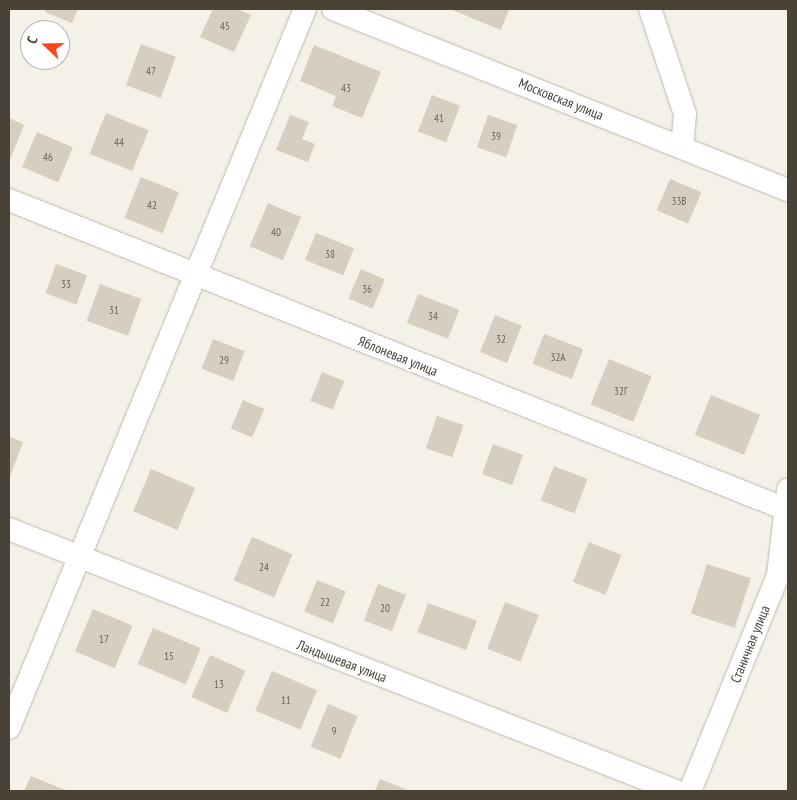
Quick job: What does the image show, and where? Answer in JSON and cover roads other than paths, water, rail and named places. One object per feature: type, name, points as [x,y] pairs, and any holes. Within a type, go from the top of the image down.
[{"type":"street","points":[[9,728],[197,277],[304,9]]},
{"type":"street","name":"Московская улица","points":[[333,9],[788,190]]},
{"type":"street","points":[[650,9],[685,114],[682,147]]},
{"type":"street","name":"Яблоневая улица","points":[[9,200],[197,277],[787,503]]},
{"type":"street","name":"Станичная улица","points":[[690,791],[778,575],[787,503]]},
{"type":"street","name":"Ландышевая улица","points":[[9,529],[676,791]]}]
